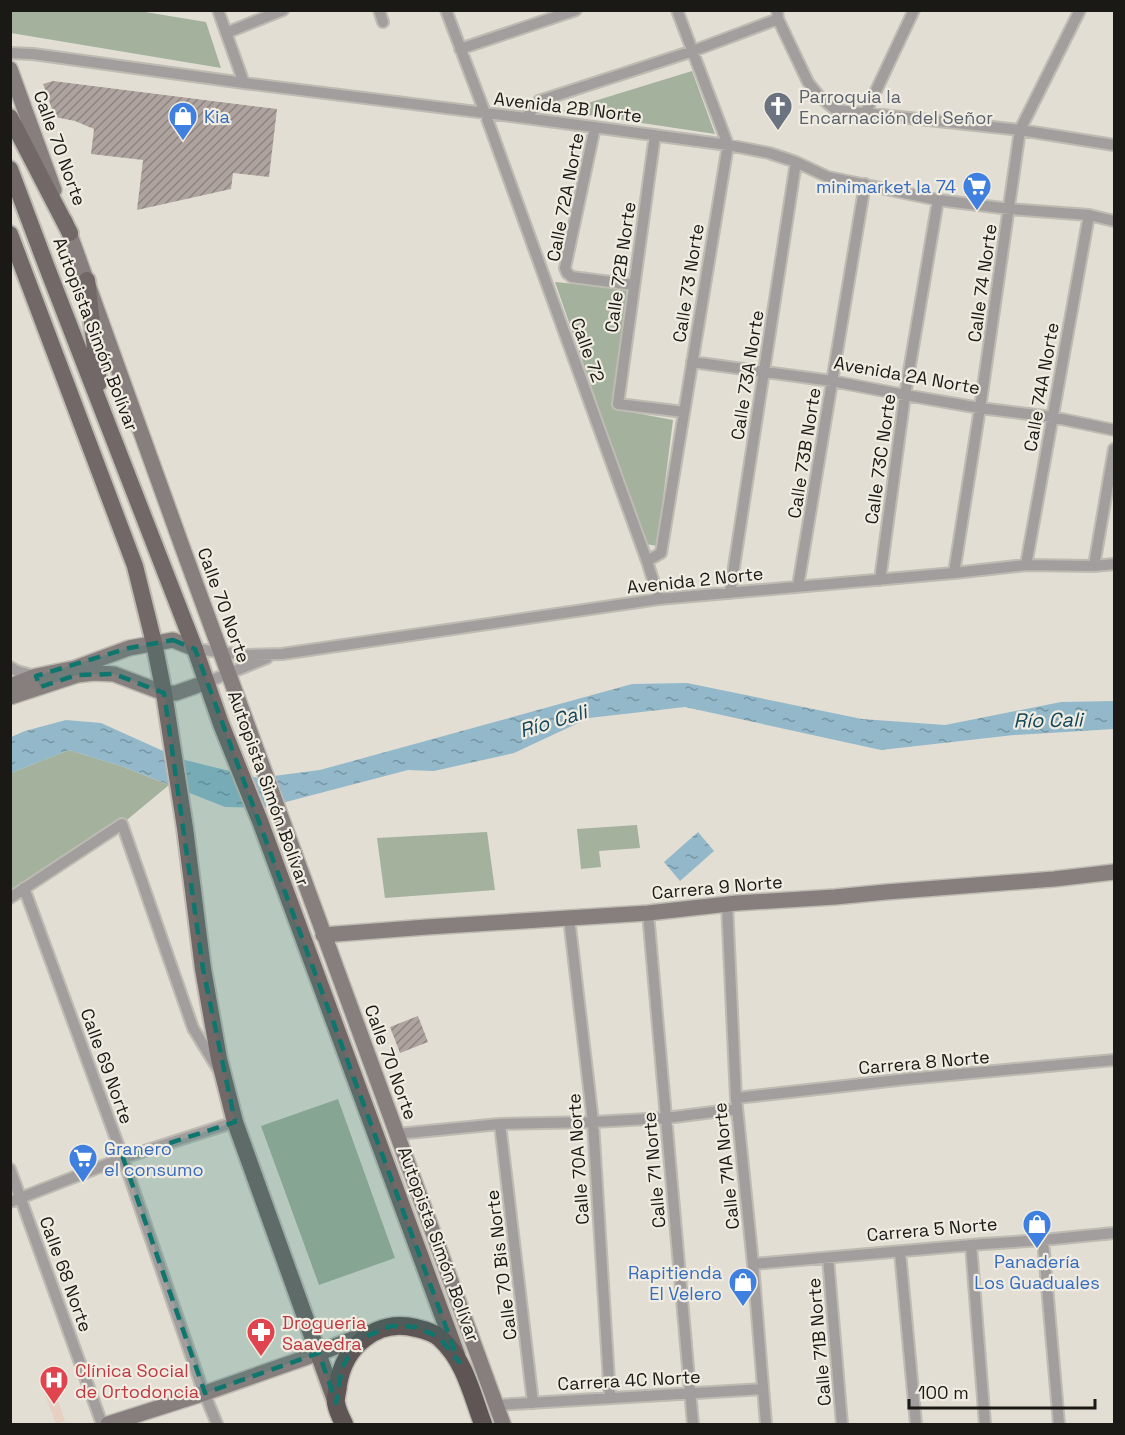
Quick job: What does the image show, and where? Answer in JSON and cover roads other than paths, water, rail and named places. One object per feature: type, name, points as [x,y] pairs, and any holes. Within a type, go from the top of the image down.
[{"type":"highway","points":[[344,1425],[336,1402],[339,1378],[346,1359],[359,1343],[376,1330],[399,1325],[423,1330],[439,1337],[450,1347],[459,1362]]},
{"type":"highway","name":"Autopista Simón Bolívar","points":[[459,1362],[483,1425]]},
{"type":"main road","points":[[10,117],[70,232]]},
{"type":"main road","name":"Autopista Simón Bolívar","points":[[10,169],[260,821],[459,1362]]},
{"type":"main road","points":[[10,234],[135,566],[164,693],[185,828],[203,969],[223,1078],[235,1122],[336,1402]]},
{"type":"main road","points":[[87,280],[102,408]]},
{"type":"main road","points":[[319,1353],[376,1330]]},
{"type":"street","points":[[218,10],[244,83]]},
{"type":"street","points":[[226,33],[283,10]]},
{"type":"street","points":[[379,10],[384,22]]},
{"type":"street","name":"Calle 72","points":[[446,10],[659,599]]},
{"type":"street","points":[[460,49],[576,10]]},
{"type":"street","name":"Calle 73 Norte","points":[[647,561],[661,553],[728,145],[677,10]]},
{"type":"street","points":[[866,112],[914,10]]},
{"type":"street","name":"Calle 74 Norte","points":[[954,573],[1020,130],[1080,10]]},
{"type":"street","points":[[526,118],[539,101],[693,51],[778,15],[808,82],[819,96],[836,110],[1020,130],[1114,145]]},
{"type":"street","name":"Avenida 2B Norte","points":[[10,53],[33,54],[728,145],[769,153],[796,162],[828,177],[938,200],[1010,209],[1089,215],[1114,221]]},
{"type":"street","name":"Calle 70 Norte","points":[[10,69],[503,1425]]},
{"type":"street","name":"Calle 72A Norte","points":[[595,127],[565,268],[572,277],[634,285]]},
{"type":"street","name":"Calle 72B Norte","points":[[655,135],[618,404],[684,412]]},
{"type":"street","name":"Calle 73A Norte","points":[[730,593],[796,162]]},
{"type":"street","name":"Calle 73B Norte","points":[[798,586],[865,184]]},
{"type":"street","name":"Calle 73C Norte","points":[[880,580],[905,395],[938,200]]},
{"type":"street","name":"Calle 74A Norte","points":[[1026,565],[1089,215]]},
{"type":"street","name":"Avenida 2A Norte","points":[[692,362],[832,381],[980,408],[1052,417],[1114,430]]},
{"type":"street","points":[[1094,566],[1114,448]]},
{"type":"street","name":"Avenida 2 Norte","points":[[220,651],[258,655],[282,654],[659,599],[1026,565],[1114,564]]},
{"type":"street","points":[[10,697],[38,682],[129,648],[173,640],[195,649],[220,651]]},
{"type":"street","name":"Avenida 2 Norte","points":[[228,673],[282,654]]},
{"type":"street","points":[[10,667],[38,682]]},
{"type":"street","points":[[10,686],[94,673],[114,674],[164,693],[176,693],[228,673]]},
{"type":"street","points":[[10,898],[122,824],[193,1028],[223,1078]]},
{"type":"street","name":"Carrera 9 Norte","points":[[323,935],[648,913],[727,904],[1054,879],[1114,872]]},
{"type":"street","name":"Calle 69 Norte","points":[[24,888],[123,1158],[217,1425]]},
{"type":"street","name":"Calle 71A Norte","points":[[727,904],[737,1103],[766,1425]]},
{"type":"street","name":"Calle 71 Norte","points":[[648,913],[693,1425]]},
{"type":"street","name":"Calle 70A Norte","points":[[570,918],[593,1122],[610,1398]]},
{"type":"street","name":"Carrera 8 Norte","points":[[396,1134],[500,1124],[666,1118],[737,1103],[907,1079],[1114,1060]]},
{"type":"street","points":[[16,1200],[123,1158],[235,1122]]},
{"type":"street","name":"Calle 70 Bis Norte","points":[[500,1124],[533,1403]]},
{"type":"street","name":"Calle 68 Norte","points":[[10,1169],[16,1200],[102,1425]]},
{"type":"street","name":"Carrera 5 Norte","points":[[753,1264],[1114,1233]]},
{"type":"street","points":[[1043,1240],[1059,1425]]},
{"type":"street","points":[[971,1245],[985,1425]]},
{"type":"street","points":[[900,1252],[916,1425]]},
{"type":"street","name":"Calle 71B Norte","points":[[828,1258],[842,1425]]},
{"type":"street","points":[[108,1425],[319,1353]]},
{"type":"street","name":"Carrera 4C Norte","points":[[496,1405],[763,1389]]},
{"type":"water","name":"Río Cali","points":[[687,683],[862,719],[945,725],[1061,702],[1114,701],[1114,729],[1014,735],[881,750],[685,707],[589,718],[514,753],[434,771],[408,770],[263,808],[225,807],[124,767],[69,750],[11,773],[11,737],[66,720],[101,723],[181,759],[258,778],[320,770],[632,684]]},
{"type":"water","points":[[698,832],[714,851],[680,881],[664,862]]},
{"type":"place","name":"Parroquia la Encarnación del Señor","points":[[778,132]]},
{"type":"place","name":"Kia","points":[[183,142]]},
{"type":"place","name":"minimarket la 74","points":[[977,212]]},
{"type":"place","name":"Granero el consumo","points":[[83,1184]]},
{"type":"place","name":"Panadería Los Guaduales","points":[[1037,1250]]},
{"type":"place","name":"Rapitienda El Velero","points":[[743,1308]]},
{"type":"place","name":"Drogueria Saavedra","points":[[261,1358]]},
{"type":"place","name":"Clínica Social de Ortodoncia","points":[[54,1406]]}]
